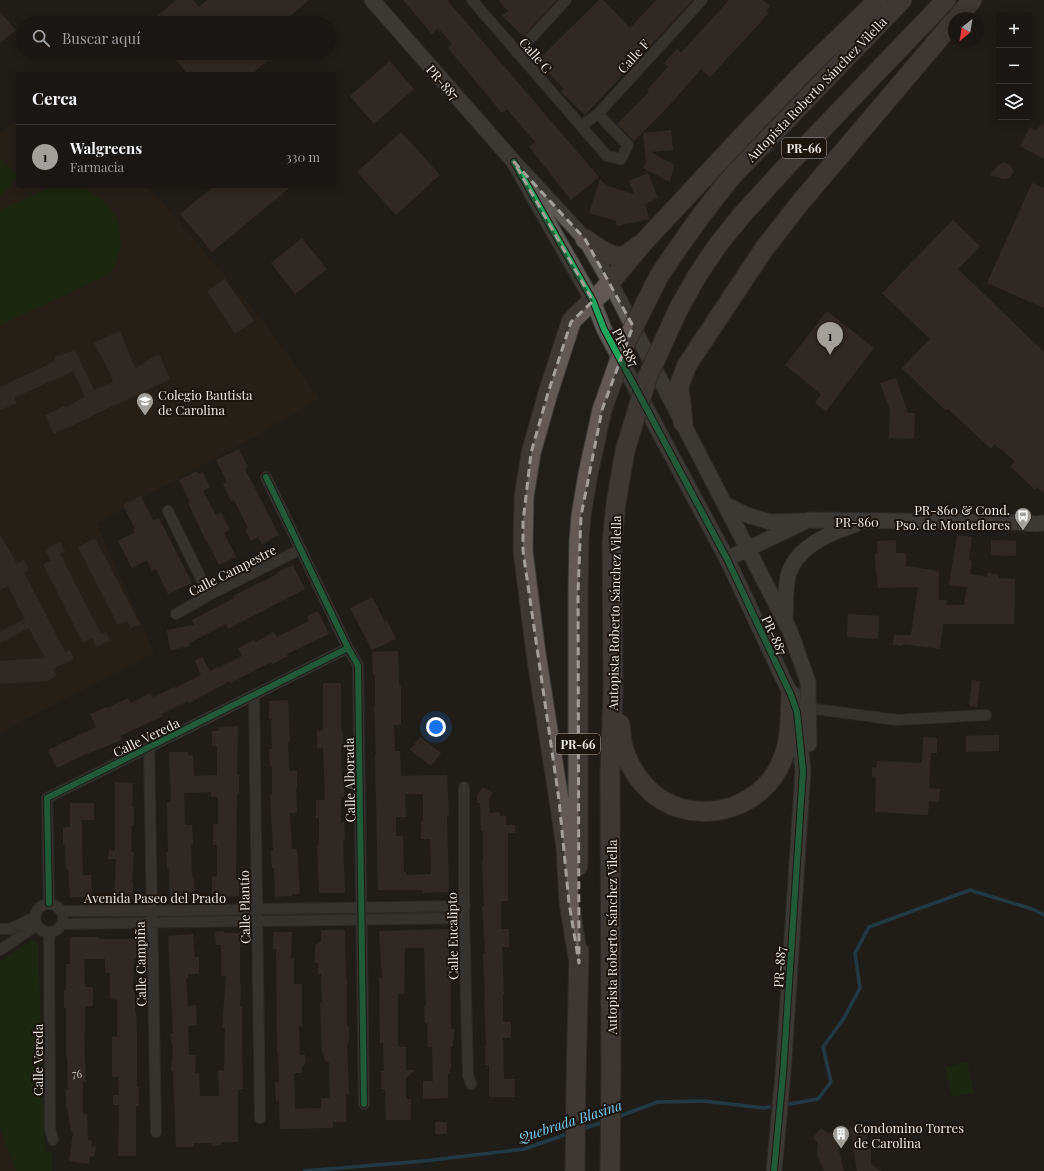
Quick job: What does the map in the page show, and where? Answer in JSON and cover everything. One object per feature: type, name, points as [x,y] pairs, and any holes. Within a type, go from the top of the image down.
[{"type":"highway","points":[[579,963],[569,903],[566,847],[536,654],[523,551],[522,522],[524,497],[531,453],[548,393],[571,322],[575,317],[593,301],[643,243],[804,72],[878,0]]},
{"type":"highway","name":"Autopista Roberto Sánchez Vilella","points":[[576,1171],[576,1081],[579,963],[579,540],[581,516],[588,474],[602,410],[626,342],[659,276],[690,229],[714,197],[736,172],[902,0]]},
{"type":"highway","name":"Autopista Roberto Sánchez Vilella","points":[[610,1171],[610,773],[613,692],[612,543],[616,503],[625,451],[646,378],[678,310],[697,276],[713,252],[742,215],[784,169],[946,0]]},
{"type":"highway","points":[[962,12],[972,0]]},
{"type":"highway","points":[[683,422],[679,386],[686,365],[764,249],[799,204],[948,28]]},
{"type":"highway","points":[[585,239],[612,256],[618,257],[625,255],[643,243]]},
{"type":"highway","points":[[613,692],[622,730],[624,748],[637,777],[646,788],[666,803],[678,808],[704,812],[728,809],[747,801],[766,786],[773,777],[783,758],[787,745],[790,726],[791,695]]},
{"type":"street","name":"PR-887","points":[[372,0],[514,162],[585,239],[610,282],[790,632],[808,682],[809,759],[802,794]]},
{"type":"street","name":"Calle C","points":[[472,0],[607,156],[621,159],[628,145],[598,114]]},
{"type":"street","points":[[517,53],[566,0]]},
{"type":"street","name":"Calle F","points":[[581,126],[598,114],[702,0]]},
{"type":"street","name":"PR-887","points":[[514,162],[593,301],[604,329],[727,559],[791,695],[797,712],[803,771],[802,794],[783,1074],[774,1171]]},
{"type":"street","name":"Calle Alborada","points":[[266,477],[348,648],[358,665],[364,1104]]},
{"type":"street","points":[[725,504],[770,522],[808,520]]},
{"type":"street","points":[[168,511],[208,595]]},
{"type":"street","name":"PR-860","points":[[727,559],[808,520],[1007,522],[1042,525]]},
{"type":"street","points":[[786,622],[788,576],[793,562],[815,542],[836,531],[868,521]]},
{"type":"street","name":"Calle Campestre","points":[[176,614],[208,595],[301,549]]},
{"type":"street","name":"Calle Vereda","points":[[49,903],[47,798],[348,648]]},
{"type":"street","name":"Calle Plantío","points":[[254,696],[260,1118]]},
{"type":"street","points":[[808,708],[896,720],[986,715]]},
{"type":"street","name":"Calle Campiña","points":[[149,748],[156,1132]]},
{"type":"street","name":"Calle Eucalipto","points":[[464,787],[464,918],[468,1075],[471,1084]]},
{"type":"street","points":[[0,950],[4,944],[36,921],[38,909],[43,905],[49,903],[56,905],[62,911],[64,918],[62,924],[57,930],[49,932],[44,932],[36,921]]},
{"type":"street","name":"Avenida Paseo del Prado","points":[[62,911],[465,906]]},
{"type":"street","name":"Avenida Paseo del Prado","points":[[62,924],[152,924],[464,918]]},
{"type":"street","points":[[0,929],[10,929],[36,921]]},
{"type":"street","name":"Calle Vereda","points":[[49,932],[50,1129],[54,1140]]},
{"type":"highlighted area","points":[[514,162],[585,239],[633,326],[602,410],[581,516],[578,593],[579,963],[569,903],[559,800],[523,551],[523,522],[531,453],[548,393],[571,322],[593,301]]},
{"type":"shaded area","name":"Colegio Bautista de Carolina","points":[[16,122],[16,188],[147,188],[163,203],[265,324],[319,398],[259,434],[96,523],[154,653],[21,721],[0,734],[0,134]]},
{"type":"shaded area","points":[[0,1127],[12,1159],[16,1171],[0,1171]]},
{"type":"green space","points":[[0,158],[16,173],[16,179],[0,197]]},
{"type":"green space","points":[[48,188],[86,189],[103,199],[118,219],[121,245],[116,264],[110,274],[0,325],[0,210]]},
{"type":"green space","points":[[33,940],[38,943],[45,1151],[52,1152],[52,1171],[16,1171],[0,1127],[0,961]]},
{"type":"green space","points":[[967,1062],[974,1093],[952,1097],[945,1067]]},
{"type":"building","points":[[176,0],[193,0],[199,7],[207,0],[309,0],[290,16],[157,16]]},
{"type":"building","points":[[403,0],[447,0],[599,177],[571,200],[529,147],[535,142],[507,109],[502,113],[448,48],[452,44],[438,28],[432,34]]},
{"type":"building","points":[[498,0],[557,0],[523,36],[502,16],[508,11]]},
{"type":"building","points":[[599,0],[603,0],[630,28],[656,0],[693,0],[585,115],[561,92],[564,89],[537,61]]},
{"type":"building","points":[[729,0],[763,0],[770,6],[766,11],[769,13],[710,77],[701,69],[667,108],[634,141],[617,124],[649,92],[647,90],[668,67],[664,63],[677,49],[681,53]]},
{"type":"building","points":[[0,12],[16,30],[0,43]]},
{"type":"building","points":[[176,60],[268,60],[254,72],[186,72]]},
{"type":"building","points":[[390,61],[414,89],[374,124],[350,96]]},
{"type":"building","points":[[1044,121],[1044,159],[1020,146],[1030,127],[1036,131]]},
{"type":"building","points":[[671,130],[673,150],[651,152],[674,165],[670,182],[643,168],[646,162],[643,133]]},
{"type":"building","points":[[401,132],[440,175],[396,215],[357,172]]},
{"type":"building","points":[[1004,162],[1011,166],[1014,172],[1009,178],[1004,179],[989,175],[999,165]]},
{"type":"building","points":[[648,173],[658,198],[645,204],[649,219],[617,226],[616,221],[589,213],[600,179],[605,185],[634,194],[629,181]]},
{"type":"building","points":[[1032,183],[1044,188],[1044,308],[987,283]]},
{"type":"building","points":[[212,188],[290,188],[212,252],[180,214]]},
{"type":"building","points":[[953,220],[980,246],[958,269],[1044,352],[1044,494],[1037,487],[1035,490],[1010,466],[1015,462],[1001,449],[995,444],[991,449],[948,409],[946,411],[902,368],[930,339],[882,293]]},
{"type":"building","points":[[302,238],[327,269],[295,294],[271,263]]},
{"type":"building","points":[[225,279],[254,321],[235,334],[207,291]]},
{"type":"building","points":[[827,311],[874,348],[826,411],[815,403],[821,394],[785,365]]},
{"type":"building","points":[[120,331],[135,368],[159,354],[170,379],[54,434],[45,415],[64,406],[65,408],[85,397],[73,371],[14,398],[17,403],[0,410],[0,387],[56,361],[54,357],[75,350],[94,390],[113,382],[109,371],[94,343]]},
{"type":"building","points":[[896,378],[908,413],[915,413],[914,439],[889,438],[890,410],[880,383]]},
{"type":"building","points":[[239,449],[248,467],[245,469],[279,535],[262,544],[258,537],[251,541],[245,529],[248,528],[234,500],[231,501],[223,484],[227,482],[216,460]]},
{"type":"building","points":[[197,471],[198,474],[203,472],[210,487],[203,491],[216,515],[221,512],[230,530],[224,533],[236,557],[219,565],[188,503],[190,502],[179,480]]},
{"type":"building","points":[[141,496],[153,520],[159,518],[192,583],[168,594],[156,569],[152,571],[147,560],[132,568],[118,541],[134,533],[133,530],[135,529],[123,505]]},
{"type":"building","points":[[0,534],[17,564],[24,560],[29,570],[24,572],[65,652],[70,650],[74,658],[53,669],[57,676],[48,681],[0,684],[0,661],[45,658],[29,628],[0,643],[0,631],[25,619],[8,586],[0,590]]},
{"type":"building","points":[[957,535],[972,537],[969,560],[972,561],[970,574],[987,577],[988,573],[999,575],[998,578],[1015,579],[1014,624],[943,624],[940,649],[903,644],[902,646],[893,645],[894,635],[911,635],[918,587],[878,588],[875,553],[877,553],[877,541],[896,540],[896,553],[906,553],[906,566],[939,571],[939,600],[947,600],[946,605],[964,605],[967,587],[949,585]]},
{"type":"building","points":[[95,538],[140,624],[131,628],[127,621],[118,625],[78,547]]},
{"type":"building","points":[[991,540],[1016,541],[1016,556],[991,555]]},
{"type":"building","points":[[60,542],[65,551],[60,554],[101,634],[106,632],[110,640],[96,647],[92,638],[83,643],[43,564],[51,560],[45,550]]},
{"type":"building","points":[[293,565],[305,589],[228,629],[226,624],[189,643],[190,646],[170,650],[167,630],[194,625],[192,620],[234,598],[233,596],[278,574],[277,572]]},
{"type":"building","points":[[372,597],[396,639],[372,650],[350,608]]},
{"type":"building","points":[[318,611],[329,634],[287,654],[288,656],[272,664],[271,662],[230,683],[230,681],[189,703],[188,701],[162,714],[163,716],[120,736],[122,740],[84,755],[57,768],[48,750],[96,727],[90,714],[128,698],[131,703],[151,693],[153,697],[175,688],[201,675],[195,661],[202,657],[210,671],[218,668],[242,656],[238,648],[254,640],[255,642],[274,632],[277,637],[309,621],[307,616]]},
{"type":"building","points":[[848,614],[879,616],[878,639],[847,637]]},
{"type":"building","points":[[398,651],[399,685],[401,685],[401,725],[394,725],[395,751],[400,751],[401,776],[447,775],[449,816],[447,816],[449,892],[422,893],[422,890],[378,890],[374,706],[375,675],[373,675],[372,652]],"holes":[[[405,794],[423,794],[421,839],[430,839],[431,874],[406,875],[406,872],[404,872],[403,836],[396,836],[396,817],[406,817]]]},
{"type":"building","points":[[972,680],[980,681],[977,707],[969,706]]},
{"type":"building","points":[[323,683],[341,683],[341,730],[343,748],[341,748],[344,797],[341,797],[341,822],[344,822],[345,840],[343,840],[345,893],[319,893],[317,845],[319,845],[319,818],[316,818],[316,800],[325,800],[323,748],[317,748],[317,731],[323,730]]},
{"type":"building","points":[[288,700],[290,742],[288,742],[289,771],[297,770],[297,813],[290,813],[292,849],[297,849],[300,894],[275,897],[274,868],[272,868],[271,850],[273,850],[270,795],[272,795],[272,767],[270,767],[269,749],[272,749],[269,701]]},
{"type":"building","points":[[238,726],[237,775],[239,775],[239,794],[237,794],[236,879],[239,879],[239,896],[218,897],[218,894],[212,895],[212,877],[217,876],[217,845],[213,845],[213,824],[218,824],[218,797],[211,797],[211,792],[184,793],[185,825],[192,825],[192,877],[194,876],[195,897],[170,898],[169,869],[167,869],[166,852],[168,852],[167,802],[171,802],[169,752],[188,752],[188,756],[193,755],[194,776],[217,775],[217,746],[212,746],[212,731],[219,731],[219,727]]},
{"type":"building","points":[[999,735],[999,751],[966,752],[966,736]]},
{"type":"building","points":[[420,737],[441,753],[431,766],[410,750]]},
{"type":"building","points":[[923,737],[937,738],[937,753],[931,753],[929,788],[940,789],[939,802],[929,801],[928,815],[875,812],[876,777],[872,776],[872,767],[876,768],[877,761],[922,763]]},
{"type":"building","points":[[115,782],[133,783],[132,807],[134,807],[134,825],[132,825],[131,852],[134,852],[132,882],[133,899],[114,899],[116,859],[108,859],[109,850],[115,851]]},
{"type":"building","points":[[483,787],[493,793],[489,799],[490,813],[499,812],[500,816],[506,816],[506,825],[515,825],[516,833],[508,833],[508,901],[501,901],[501,929],[509,929],[509,947],[502,947],[504,994],[503,1022],[511,1022],[511,1038],[503,1038],[504,1079],[515,1079],[515,1097],[489,1097],[489,1065],[485,1065],[486,1046],[483,953],[485,953],[482,906],[484,906],[482,860],[483,831],[481,831],[480,803],[477,803],[477,795]]},
{"type":"building","points":[[70,803],[94,803],[94,820],[82,820],[83,875],[91,875],[92,897],[70,897],[68,869],[66,869],[65,845],[63,845],[63,827],[70,827]]},
{"type":"building","points":[[451,929],[451,948],[449,948],[451,979],[451,1029],[454,1029],[454,1040],[453,1047],[451,1047],[451,1068],[450,1073],[448,1074],[448,1098],[423,1099],[423,1081],[433,1081],[432,1047],[428,1047],[427,1023],[425,1023],[424,1006],[426,1006],[424,948],[405,948],[404,994],[398,994],[398,1047],[406,1047],[406,1070],[415,1070],[406,1078],[406,1099],[411,1099],[411,1120],[386,1120],[385,1089],[381,1089],[381,1071],[384,1071],[383,1043],[380,1043],[379,978],[382,978],[379,931]]},
{"type":"building","points":[[321,930],[345,930],[347,1027],[349,1027],[349,1040],[347,1045],[349,1094],[346,1094],[346,1122],[333,1122],[333,1128],[280,1129],[279,1101],[276,1101],[275,1082],[279,1082],[277,1052],[276,949],[273,949],[274,932],[292,932],[291,958],[294,958],[294,984],[302,984],[302,1026],[299,1027],[300,1055],[305,1055],[306,1062],[302,1067],[301,1073],[294,1073],[295,1109],[321,1108],[321,1098],[330,1098],[329,1063],[325,1060],[322,1052],[320,1003],[322,1003],[321,974],[318,974],[318,963],[315,963],[315,945],[321,942]]},
{"type":"building","points":[[224,931],[224,933],[240,933],[240,1006],[242,1007],[243,1089],[238,1089],[238,1142],[221,1142],[221,1145],[212,1146],[212,1143],[194,1143],[194,1147],[176,1147],[173,1071],[171,1071],[173,1050],[170,1034],[173,1033],[168,936],[193,934],[195,957],[199,957],[199,974],[188,974],[188,978],[186,978],[188,1006],[196,1005],[197,1025],[188,1026],[189,1055],[196,1055],[195,1073],[199,1073],[200,1096],[219,1096],[218,1071],[224,1070],[225,1028],[222,1028],[226,976],[221,976],[221,945],[216,945],[215,932]]},
{"type":"building","points":[[70,937],[136,939],[133,990],[135,990],[137,1087],[139,1087],[139,1106],[136,1106],[136,1156],[118,1156],[119,1105],[113,1105],[113,1095],[119,1095],[118,1077],[112,1077],[112,1037],[117,1036],[117,1000],[110,999],[110,973],[105,973],[105,959],[84,959],[85,987],[93,987],[93,1006],[85,1006],[84,1032],[86,1082],[83,1082],[83,1114],[87,1114],[88,1140],[92,1141],[91,1146],[96,1147],[94,1157],[90,1156],[89,1164],[69,1161],[73,1132],[71,1131],[66,1107],[66,1089],[68,1089],[66,1057],[66,1008],[64,1008],[64,990],[66,990],[66,964],[70,964]]},
{"type":"building","points":[[435,1122],[447,1122],[447,1134],[435,1134]]},
{"type":"building","points":[[861,1123],[871,1130],[866,1136],[871,1152],[871,1164],[881,1171],[857,1171],[850,1128],[856,1127]]},
{"type":"building","points":[[821,1128],[828,1133],[834,1131],[844,1171],[824,1171],[817,1155],[818,1143],[813,1138]]},
{"type":"waterway","name":"Quebrada Blasina","points":[[789,1104],[818,1099],[831,1082],[823,1047],[844,1018],[860,988],[855,953],[869,927],[970,890],[1035,910],[1044,915]]},
{"type":"waterway","name":"Quebrada Blasina","points":[[617,1117],[658,1102],[704,1101],[764,1108],[769,1107]]},
{"type":"waterway","name":"Quebrada Blasina","points":[[581,1129],[604,1122]]},
{"type":"waterway","name":"Quebrada Blasina","points":[[304,1171],[424,1161],[524,1149],[570,1133]]},
{"type":"cycle path","points":[[514,162],[593,301],[604,329],[727,559],[791,695],[797,712],[803,771],[783,1074],[774,1171]]},
{"type":"cycle path","points":[[266,477],[348,648],[358,665],[364,1104]]},
{"type":"cycle path","points":[[49,903],[47,798],[348,648]]},
{"type":"place","name":"Walgreens","points":[[830,355]]},
{"type":"place","name":"Colegio Bautista de Carolina","points":[[145,416]]},
{"type":"place","name":"PR-860 & Cond. Pso. de Monteflores","points":[[1023,531]]},
{"type":"place","name":"Condomino Torres de Carolina","points":[[841,1149]]}]
